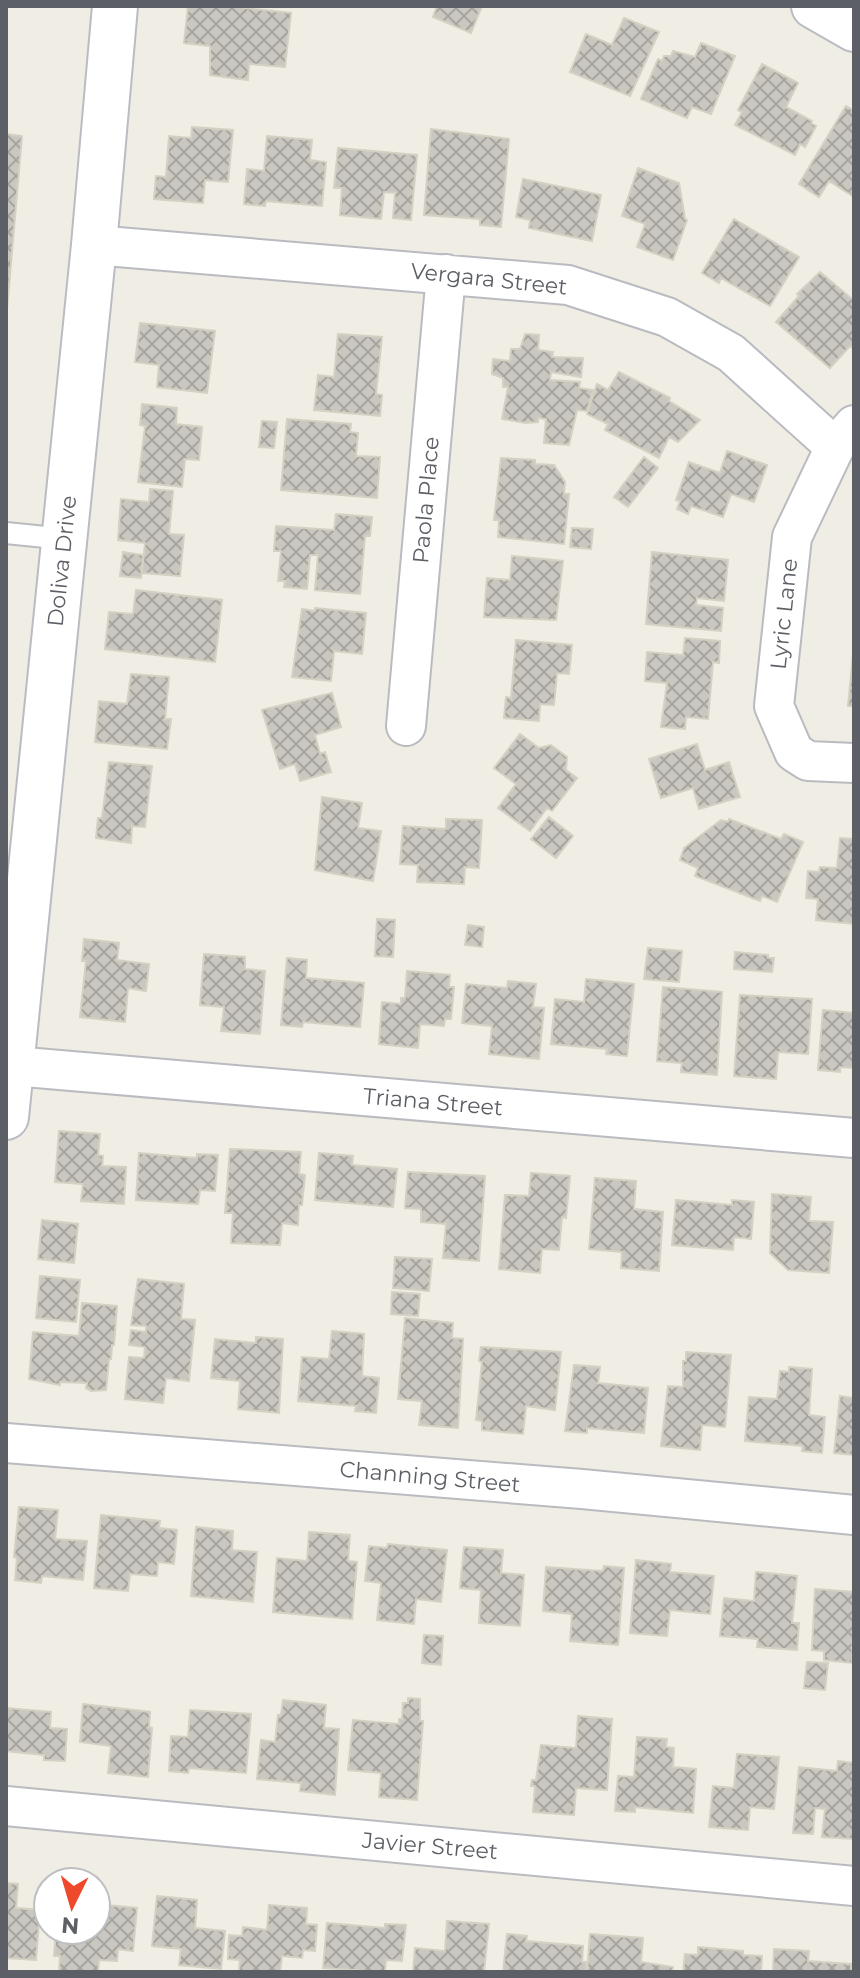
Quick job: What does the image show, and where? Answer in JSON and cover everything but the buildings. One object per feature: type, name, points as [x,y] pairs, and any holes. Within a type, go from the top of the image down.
[{"type":"street","name":"Doliva Drive","points":[[6,1117],[94,245],[115,6]]},
{"type":"street","points":[[814,6],[854,29]]},
{"type":"street","name":"Vergara Street","points":[[94,245],[568,285],[667,317],[731,353],[844,436]]},
{"type":"street","name":"Paola Place","points":[[406,726],[446,274]]},
{"type":"street","name":"Lyric Lane","points":[[844,436],[792,537],[774,706],[794,752],[808,761],[854,763]]},
{"type":"street","name":"Triana Street","points":[[13,1066],[854,1138]]},
{"type":"street","name":"Channing Street","points":[[6,1443],[582,1489],[854,1515]]},
{"type":"street","name":"Javier Street","points":[[6,1806],[854,1886]]},
{"type":"lane","points":[[6,533],[65,539]]}]
